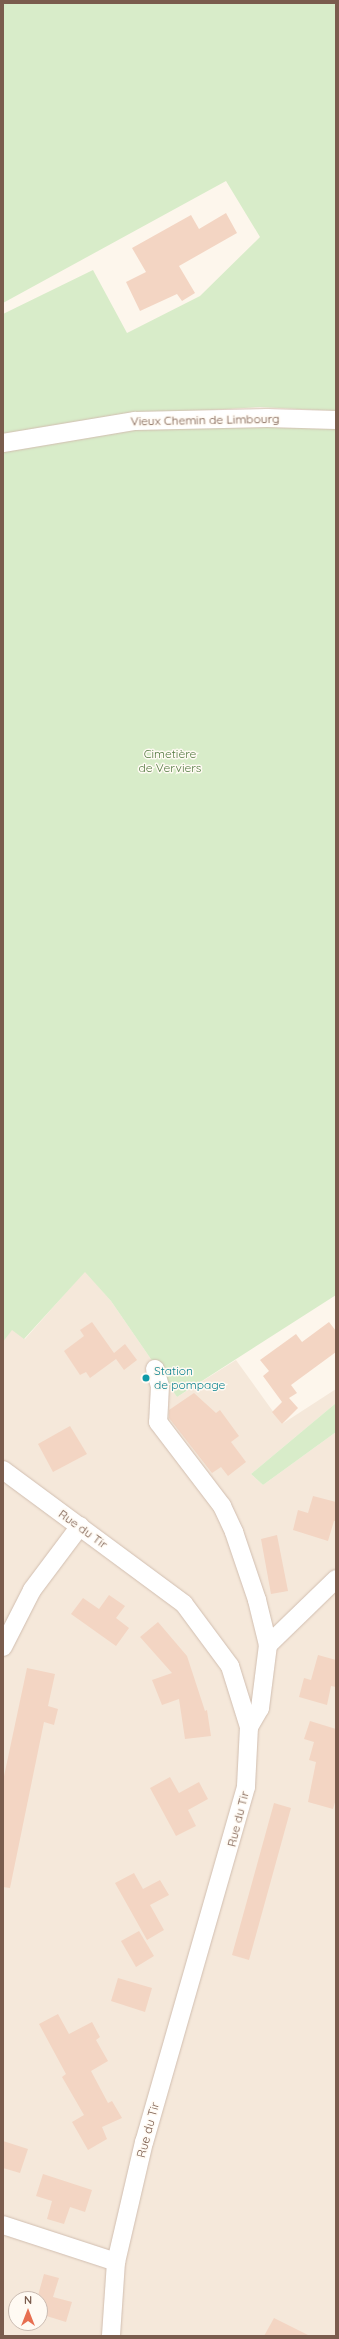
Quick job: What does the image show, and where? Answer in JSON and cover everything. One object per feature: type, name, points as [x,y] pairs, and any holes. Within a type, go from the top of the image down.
[{"type":"street","name":"Vieux Chemin de Limbourg","points":[[3,444],[134,421],[267,418],[336,420]]},
{"type":"street","points":[[155,1369],[160,1386],[158,1422],[222,1506],[234,1532],[254,1592],[268,1645],[260,1708],[249,1727]]},
{"type":"street","name":"Rue du Tir","points":[[3,1470],[184,1604],[230,1666],[249,1727],[246,1787],[144,2142],[116,2262],[111,2336]]},
{"type":"street","points":[[3,1647],[32,1590],[80,1526]]},
{"type":"street","points":[[268,1645],[336,1579]]},
{"type":"street","points":[[3,2225],[116,2262]]},
{"type":"shaded area","points":[[85,1271],[111,1301],[177,1397],[236,1360],[282,1424],[336,1389],[336,1403],[251,1474],[263,1485],[336,1432],[336,2336],[3,2336],[3,1342],[12,1329],[25,1339]]},
{"type":"green space","points":[[3,3],[336,3],[336,411],[260,407],[112,416],[3,435],[3,314],[93,270],[127,333],[200,296],[260,237],[226,181],[3,303]]},
{"type":"green space","name":"Cimetière de Verviers","points":[[269,427],[336,429],[336,1295],[177,1397],[111,1301],[85,1272],[24,1339],[12,1330],[3,1342],[3,450],[138,429]]},
{"type":"green space","points":[[336,1403],[336,1432],[263,1485],[251,1474]]},
{"type":"building","points":[[226,213],[237,233],[179,266],[195,293],[182,301],[177,294],[140,311],[126,282],[146,272],[132,248],[191,215],[199,229]]},
{"type":"building","points":[[92,1322],[114,1353],[125,1344],[137,1360],[124,1370],[116,1359],[90,1378],[86,1372],[80,1375],[64,1351],[84,1336],[80,1330]]},
{"type":"building","points":[[329,1322],[336,1331],[336,1352],[291,1385],[297,1393],[289,1398],[298,1408],[282,1424],[272,1412],[282,1402],[263,1376],[269,1371],[260,1360],[296,1334],[302,1342]]},
{"type":"building","points":[[194,1393],[216,1413],[220,1410],[239,1436],[231,1442],[246,1462],[228,1476],[221,1467],[212,1473],[169,1418],[169,1410]]},
{"type":"building","points":[[70,1426],[87,1454],[53,1472],[38,1444]]},
{"type":"building","points":[[313,1496],[336,1502],[336,1521],[334,1521],[328,1541],[293,1530],[298,1510],[308,1513]]},
{"type":"building","points":[[277,1535],[288,1591],[271,1594],[261,1539]]},
{"type":"building","points":[[109,1595],[125,1606],[116,1618],[129,1628],[116,1646],[71,1614],[83,1598],[99,1609]]},
{"type":"building","points":[[158,1622],[187,1656],[205,1711],[207,1710],[211,1736],[185,1739],[179,1699],[162,1705],[152,1680],[172,1673],[140,1637]]},
{"type":"building","points":[[318,1655],[336,1660],[336,1687],[331,1686],[327,1705],[299,1697],[304,1678],[311,1680]]},
{"type":"building","points":[[27,1668],[55,1674],[48,1706],[58,1709],[54,1725],[44,1722],[10,1888],[3,1887],[3,1781]]},
{"type":"building","points":[[310,1721],[336,1729],[336,1799],[333,1809],[308,1802],[316,1762],[309,1760],[314,1742],[304,1739]]},
{"type":"building","points":[[170,1777],[179,1793],[199,1782],[208,1799],[188,1810],[196,1826],[176,1836],[150,1788]]},
{"type":"building","points":[[274,1803],[291,1808],[249,1960],[232,1955]]},
{"type":"building","points":[[134,1873],[143,1889],[160,1880],[169,1895],[150,1905],[164,1930],[147,1940],[115,1883]]},
{"type":"building","points":[[139,1931],[154,1956],[136,1967],[121,1941]]},
{"type":"building","points":[[118,1978],[152,1988],[145,2012],[111,2001]]},
{"type":"building","points":[[58,2014],[69,2034],[92,2022],[100,2037],[96,2040],[108,2061],[91,2071],[108,2103],[112,2101],[122,2118],[102,2127],[107,2139],[88,2150],[72,2122],[84,2115],[62,2077],[66,2074],[39,2024]]},
{"type":"building","points":[[3,2141],[28,2149],[20,2173],[3,2168]]},
{"type":"building","points":[[43,2174],[92,2190],[85,2212],[70,2207],[64,2224],[47,2219],[52,2201],[36,2196]]},
{"type":"building","points":[[44,2274],[59,2278],[53,2297],[72,2302],[66,2322],[48,2316],[48,2291],[39,2291]]},
{"type":"building","points":[[274,2318],[310,2336],[264,2336]]},
{"type":"place","name":"Station de pompage","points":[[146,1378]]}]
